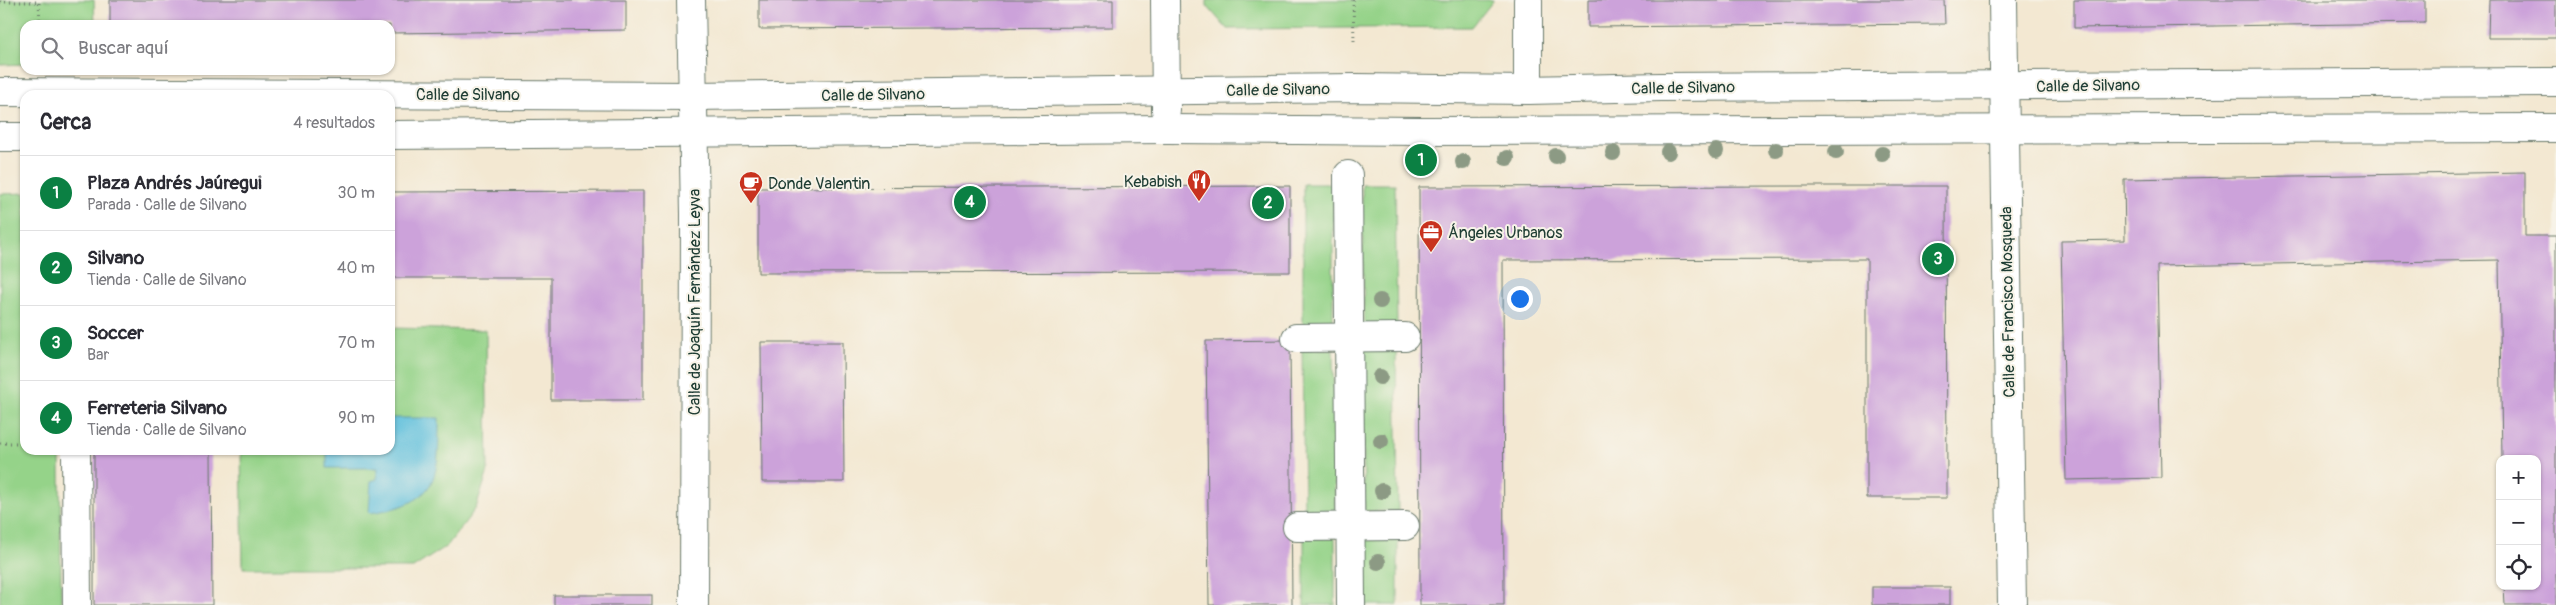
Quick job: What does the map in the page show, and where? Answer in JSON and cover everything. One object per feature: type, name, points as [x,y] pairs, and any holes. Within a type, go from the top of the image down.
[{"type":"street","name":"Calle de Joaquín Fernández Leyva","points":[[691,0],[693,96],[694,605]]},
{"type":"street","points":[[1165,0],[1166,129]]},
{"type":"street","points":[[1528,0],[1528,90]]},
{"type":"street","name":"Calle de Francisco Mosqueda","points":[[2003,0],[2012,605]]},
{"type":"street","name":"Calle de Silvano","points":[[395,94],[693,96],[1356,88],[1528,90],[2556,82]]},
{"type":"street","name":"Calle de Silvano","points":[[0,92],[20,92]]},
{"type":"street","points":[[395,135],[1166,129],[1442,131],[2556,128]]},
{"type":"street","points":[[0,137],[20,137]]},
{"type":"street","points":[[1348,176],[1351,605]]},
{"type":"street","points":[[1296,338],[1405,337]]},
{"type":"street","points":[[76,455],[77,605]]},
{"type":"street","points":[[1297,527],[1405,526]]},
{"type":"path","points":[[1353,0],[1354,40]]},
{"type":"path","points":[[0,2],[39,2],[40,20]]},
{"type":"path","points":[[0,444],[20,444]]},
{"type":"green space","points":[[0,0],[94,0],[95,20],[20,20],[20,64],[0,65]]},
{"type":"green space","points":[[1207,0],[1493,1],[1472,27],[1227,29],[1207,6]]},
{"type":"green space","points":[[1303,184],[1333,184],[1333,329],[1303,330]]},
{"type":"green space","points":[[1362,184],[1395,184],[1397,329],[1364,329]]},
{"type":"green space","points":[[20,193],[20,455],[60,455],[61,605],[0,605],[0,194]]},
{"type":"green space","points":[[395,328],[486,330],[488,471],[476,508],[447,546],[413,568],[243,568],[241,455],[395,455]]},
{"type":"green space","points":[[1363,348],[1396,348],[1398,511],[1364,511]]},
{"type":"green space","points":[[1302,349],[1333,349],[1335,511],[1304,511]]},
{"type":"green space","points":[[1398,537],[1398,605],[1364,605],[1363,538]]},
{"type":"green space","points":[[1304,538],[1335,538],[1335,605],[1304,605]]},
{"type":"water","points":[[395,418],[439,418],[438,457],[435,472],[430,485],[421,495],[409,503],[392,509],[369,513],[371,481],[377,479],[378,468],[327,468],[327,455],[395,455]]},
{"type":"building","points":[[110,0],[626,0],[626,30],[395,33],[395,20],[110,20]]},
{"type":"building","points":[[759,0],[1113,0],[1113,27],[759,29]]},
{"type":"building","points":[[1588,0],[1944,0],[1945,24],[1588,27]]},
{"type":"building","points":[[2074,0],[2425,0],[2425,23],[2074,28]]},
{"type":"building","points":[[2489,0],[2556,0],[2556,38],[2488,38]]},
{"type":"building","points":[[2525,172],[2525,236],[2556,236],[2556,605],[2505,605],[2504,590],[2541,590],[2541,455],[2502,455],[2499,260],[2157,266],[2161,478],[2066,480],[2061,241],[2125,240],[2124,179]]},
{"type":"building","points":[[1290,186],[1290,272],[758,273],[758,188]]},
{"type":"building","points":[[1946,186],[1947,498],[1867,498],[1867,259],[1503,260],[1504,605],[1420,605],[1419,187]]},
{"type":"building","points":[[643,191],[643,400],[551,400],[551,278],[395,278],[395,192]]},
{"type":"building","points":[[1290,340],[1292,605],[1209,605],[1206,341]]},
{"type":"building","points":[[761,342],[843,342],[844,482],[762,482]]},
{"type":"building","points":[[94,455],[211,455],[212,605],[94,605]]},
{"type":"building","points":[[1872,587],[1950,587],[1950,605],[1872,605]]},
{"type":"building","points":[[554,595],[652,595],[652,605],[554,605]]},
{"type":"place","name":"Plaza Andrés Jaúregui","points":[[1421,160]]},
{"type":"place","name":"Ferreteria Silvano","points":[[970,202]]},
{"type":"place","name":"Kebabish","points":[[1199,202]]},
{"type":"place","name":"Silvano","points":[[1268,203]]},
{"type":"place","name":"Donde Valentin","points":[[751,204]]},
{"type":"place","name":"Ángeles Urbanos","points":[[1431,253]]},
{"type":"place","name":"Soccer","points":[[1938,259]]}]
